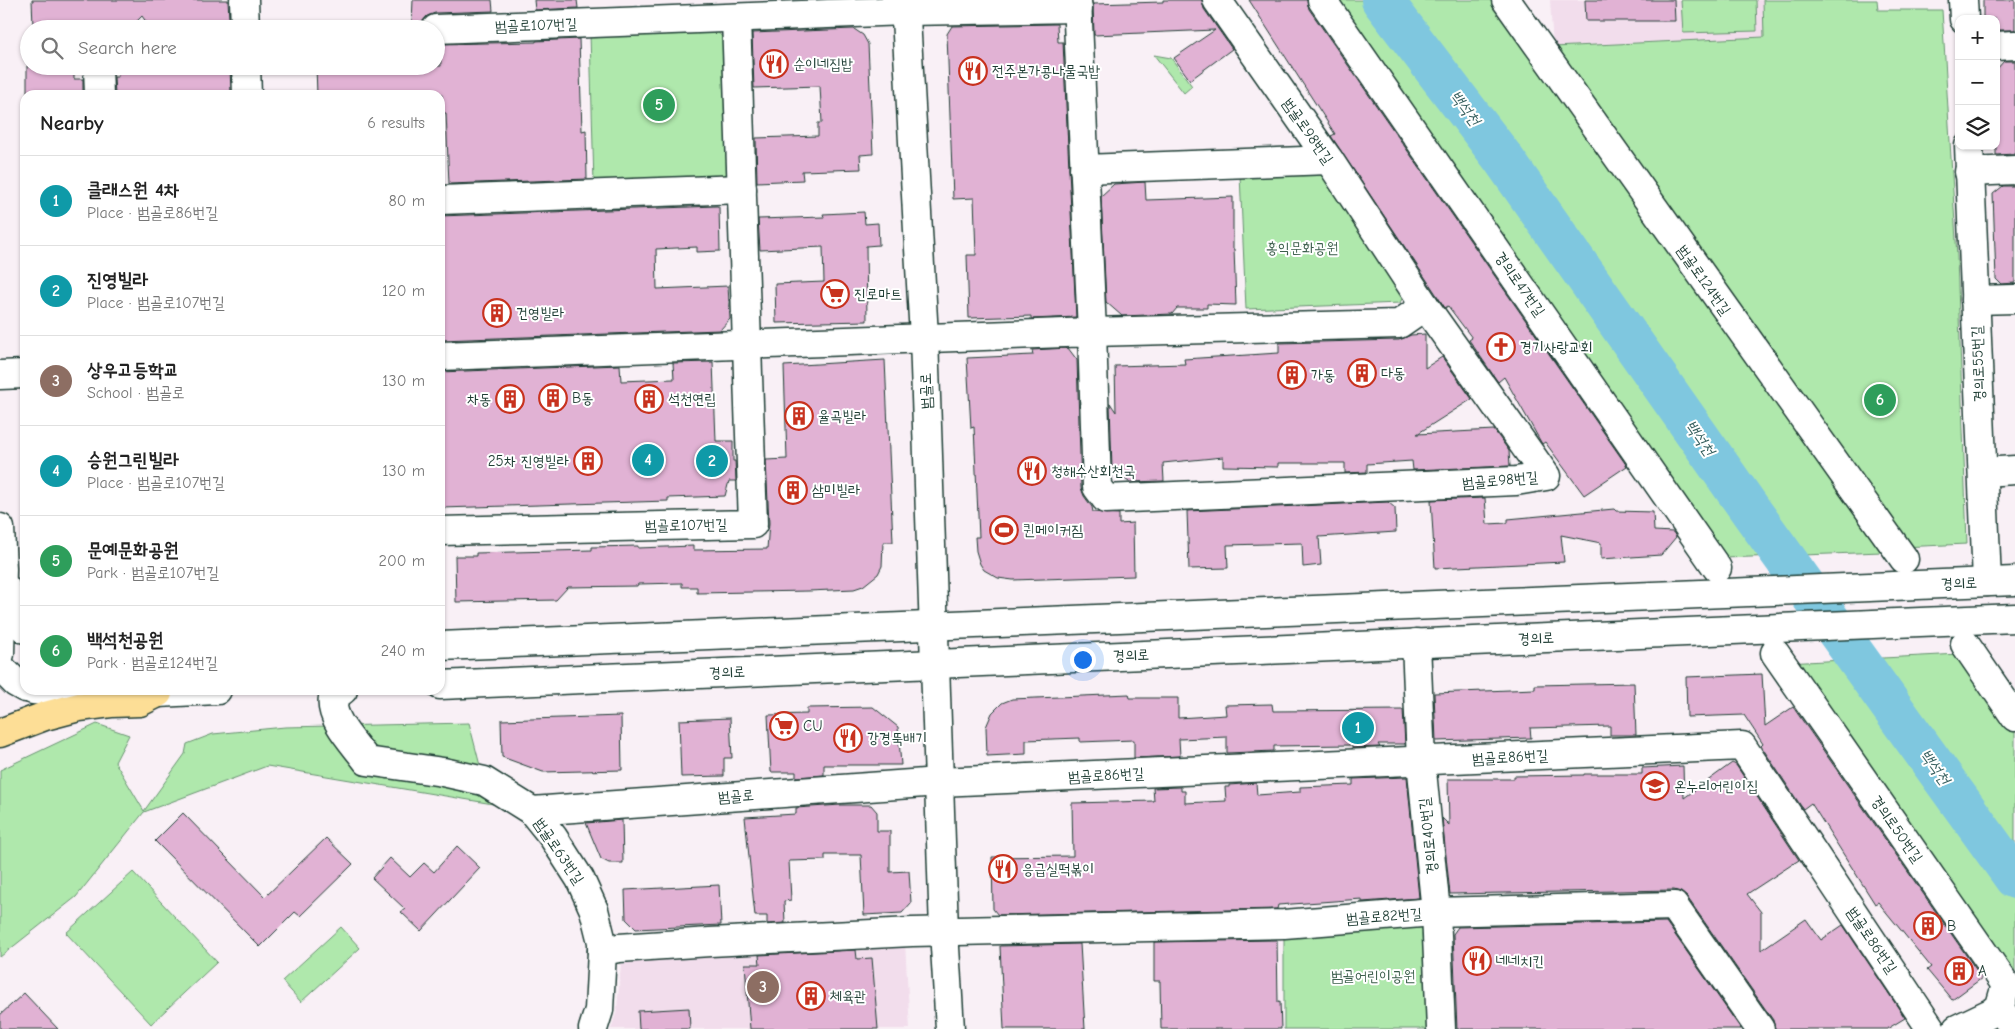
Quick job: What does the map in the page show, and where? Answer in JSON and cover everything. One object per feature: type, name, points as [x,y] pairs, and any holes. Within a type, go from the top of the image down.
[{"type":"highway","points":[[0,733],[45,716],[111,703],[140,702],[148,695]]},
{"type":"street","points":[[244,0],[244,20]]},
{"type":"street","name":"범골로98번길","points":[[1077,4],[1097,487],[1106,499],[1516,481],[1546,476],[1425,306],[1328,160],[1216,0]]},
{"type":"street","name":"경의로47번길","points":[[1322,0],[1717,568]]},
{"type":"street","name":"범골로124번길","points":[[1506,0],[1904,572]]},
{"type":"street","points":[[1963,0],[1964,15]]},
{"type":"street","name":"범골로107번길","points":[[445,28],[636,11],[736,18],[905,6],[1077,4]]},
{"type":"street","name":"범골로","points":[[905,6],[924,338],[944,931],[950,1029]]},
{"type":"street","name":"범골로107번길","points":[[445,531],[753,524],[736,18]]},
{"type":"street","points":[[2000,46],[2015,45]]},
{"type":"street","points":[[99,75],[100,90]]},
{"type":"street","points":[[246,75],[247,90]]},
{"type":"street","points":[[1969,159],[2015,170]]},
{"type":"street","name":"경의로55번길","points":[[1969,159],[1988,582]]},
{"type":"street","points":[[1084,169],[1328,160]]},
{"type":"street","points":[[445,200],[742,189]]},
{"type":"street","points":[[1975,300],[2015,299]]},
{"type":"street","points":[[445,356],[1092,332],[1399,324],[1425,306]]},
{"type":"street","points":[[0,375],[20,374]]},
{"type":"street","points":[[1983,472],[2015,470]]},
{"type":"street","points":[[0,528],[2,568],[0,654]]},
{"type":"street","points":[[2,568],[12,608],[20,621]]},
{"type":"street","name":"경의로","points":[[934,625],[1741,592],[1904,572],[1988,582],[2015,581]]},
{"type":"street","name":"경의로","points":[[445,685],[2015,618]]},
{"type":"street","points":[[445,646],[934,625]]},
{"type":"street","name":"경의로40번길","points":[[1416,643],[1421,761],[1436,912],[1441,1029]]},
{"type":"street","points":[[1965,644],[2015,717]]},
{"type":"street","name":"경의로50번길","points":[[1775,653],[2006,985],[2007,1018]]},
{"type":"street","points":[[0,665],[20,663]]},
{"type":"street","points":[[0,665],[20,685]]},
{"type":"street","name":"범골로63번길","points":[[336,695],[331,706],[334,715],[367,761],[443,772],[484,781],[532,811],[553,837],[580,879],[594,910],[602,942],[599,1010],[593,1029]]},
{"type":"street","name":"범골로86번길","points":[[939,782],[1742,746],[1931,1029]]},
{"type":"street","name":"범골로","points":[[532,811],[939,782]]},
{"type":"street","name":"범골로82번길","points":[[944,931],[1284,924],[1436,912],[1674,906],[1760,1029]]},
{"type":"street","points":[[602,952],[619,948],[710,942],[944,931]]},
{"type":"street","points":[[1957,1029],[2007,1018]]},
{"type":"shaded area","points":[[1550,0],[1763,0],[1765,37],[1553,47]]},
{"type":"shaded area","points":[[905,943],[910,1029],[611,1029],[617,1010],[621,964],[711,948]]},
{"type":"green space","points":[[1336,0],[1502,0],[1882,552],[1725,558]]},
{"type":"green space","points":[[1681,0],[1756,0],[1757,31],[1683,33]]},
{"type":"green space","points":[[1763,0],[1877,0],[1878,10],[1942,10],[1957,257],[1967,544],[1901,547],[1553,47],[1764,37]]},
{"type":"green space","points":[[715,29],[724,39],[729,171],[722,181],[594,185],[590,33]]},
{"type":"green space","points":[[1154,55],[1171,58],[1192,86],[1184,93]]},
{"type":"green space","name":"홍익문화공원","points":[[1322,172],[1404,294],[1400,303],[1246,309],[1240,175]]},
{"type":"green space","points":[[1960,654],[2015,726],[2015,989],[1786,663]]},
{"type":"green space","points":[[469,723],[484,781],[493,804],[267,766],[144,812],[76,897],[0,957],[0,770],[97,724],[129,735],[115,762],[144,811],[185,754],[187,744],[213,734],[285,727]]},
{"type":"green space","points":[[133,872],[217,962],[151,1024],[66,933]]},
{"type":"green space","name":"범골어린이공원","points":[[1425,919],[1427,1029],[1284,1029],[1284,928]]},
{"type":"green space","points":[[341,927],[360,948],[301,1002],[282,981]]},
{"type":"building","points":[[32,0],[228,0],[228,20],[145,20],[142,16],[138,20],[33,20]]},
{"type":"building","points":[[413,0],[492,0],[493,11],[435,13],[427,16],[424,20],[412,20]]},
{"type":"building","points":[[534,0],[577,0],[578,8],[535,10]]},
{"type":"building","points":[[1163,0],[1202,0],[1204,9],[1232,49],[1190,80],[1174,58],[1215,30],[1094,35],[1093,4],[1163,2]]},
{"type":"building","points":[[1249,0],[1307,0],[1309,9],[1627,466],[1584,495],[1545,442],[1542,444],[1504,377],[1498,382],[1469,340],[1472,338],[1448,306],[1445,308],[1331,136],[1335,134]]},
{"type":"building","points":[[1585,0],[1674,0],[1675,21],[1586,21]]},
{"type":"building","points":[[1983,0],[2015,0],[2015,30],[2000,30],[2000,15],[1983,15]]},
{"type":"building","points":[[1057,24],[1058,42],[1063,42],[1076,317],[1031,319],[1031,316],[969,318],[967,255],[976,255],[974,198],[953,199],[947,34],[952,26]]},
{"type":"building","points":[[854,29],[863,35],[868,44],[873,154],[860,155],[861,169],[802,171],[803,180],[757,182],[756,138],[818,136],[818,123],[822,123],[820,86],[754,88],[752,33]]},
{"type":"building","points":[[579,39],[582,131],[586,130],[587,179],[449,184],[445,90],[317,90],[316,75],[445,75],[445,44]]},
{"type":"building","points":[[2004,61],[2015,61],[2015,154],[1996,155],[1996,150],[2000,150],[2000,66]]},
{"type":"building","points":[[27,75],[74,75],[74,79],[83,79],[83,90],[27,90]]},
{"type":"building","points":[[118,75],[230,75],[231,90],[115,90],[114,77],[118,77]]},
{"type":"building","points":[[1145,182],[1146,200],[1233,197],[1236,305],[1207,304],[1207,308],[1177,308],[1172,314],[1122,316],[1106,302],[1101,196],[1114,184]]},
{"type":"building","points":[[2003,186],[2015,186],[2015,283],[2001,284],[1996,279],[1993,194]]},
{"type":"building","points":[[717,206],[719,207],[720,251],[697,252],[697,247],[656,249],[657,289],[728,286],[730,319],[720,330],[445,340],[445,216]]},
{"type":"building","points":[[864,212],[865,224],[878,223],[879,245],[866,246],[867,321],[776,323],[775,284],[824,282],[823,247],[760,250],[758,219],[824,217],[823,214]]},
{"type":"building","points":[[1425,334],[1425,368],[1442,357],[1472,399],[1417,434],[1494,430],[1509,451],[1510,466],[1413,470],[1412,461],[1367,464],[1367,472],[1345,473],[1345,463],[1278,463],[1278,467],[1223,466],[1223,457],[1163,463],[1164,481],[1129,482],[1112,470],[1110,403],[1116,412],[1115,366],[1185,364],[1184,359],[1279,353],[1279,343],[1399,340],[1411,335]]},
{"type":"building","points":[[1068,348],[1077,360],[1081,488],[1093,512],[1119,514],[1119,524],[1133,523],[1134,576],[1013,580],[998,578],[984,570],[976,551],[975,537],[979,537],[974,427],[971,428],[967,358],[1033,355],[1032,350]]},
{"type":"building","points":[[885,360],[893,542],[883,542],[882,566],[878,574],[863,586],[854,589],[809,591],[697,593],[697,587],[682,587],[682,583],[638,584],[637,586],[568,587],[556,600],[456,602],[455,556],[476,556],[476,553],[592,550],[592,547],[693,546],[693,550],[767,549],[769,523],[766,460],[787,459],[784,366]]},
{"type":"building","points":[[713,362],[716,441],[733,441],[733,461],[735,461],[736,481],[729,481],[725,496],[668,498],[668,501],[445,508],[445,372],[620,365],[621,381],[674,379],[673,363]]},
{"type":"building","points":[[1485,498],[1487,524],[1508,523],[1508,519],[1614,509],[1616,511],[1653,512],[1654,531],[1673,532],[1676,537],[1661,555],[1601,559],[1601,543],[1561,535],[1564,562],[1435,568],[1431,500]]},
{"type":"building","points":[[1388,502],[1395,508],[1396,532],[1319,537],[1321,565],[1303,567],[1302,543],[1227,545],[1228,568],[1189,569],[1187,511]]},
{"type":"building","points":[[1762,674],[1765,726],[1793,707],[1982,978],[1952,1000],[1927,970],[1931,967],[1878,902],[1875,904],[1811,803],[1803,809],[1761,746],[1763,744],[1744,715],[1687,717],[1686,677]]},
{"type":"building","points":[[1634,683],[1636,735],[1610,735],[1610,726],[1530,728],[1531,738],[1436,741],[1434,693],[1535,689],[1535,685]]},
{"type":"building","points":[[1129,694],[1130,698],[1178,698],[1178,718],[1226,715],[1225,705],[1272,704],[1273,711],[1403,710],[1405,744],[1378,744],[1380,747],[1352,748],[1352,745],[1274,746],[1274,751],[1227,753],[1227,737],[1179,739],[1180,756],[1134,758],[1134,740],[1080,742],[1080,738],[1026,740],[1026,754],[987,756],[986,727],[992,713],[1002,703],[1012,699]]},
{"type":"building","points":[[873,707],[898,727],[901,765],[824,765],[824,775],[796,777],[796,772],[771,772],[768,715],[807,714],[807,708]]},
{"type":"building","points":[[621,716],[622,770],[543,772],[502,757],[501,720]]},
{"type":"building","points":[[730,718],[732,758],[724,758],[724,776],[681,777],[679,720]]},
{"type":"building","points":[[1732,763],[1736,765],[1799,860],[1747,894],[1761,912],[1761,950],[1806,919],[1821,940],[1843,925],[1905,1018],[1887,1029],[1775,1029],[1773,1020],[1687,897],[1681,892],[1674,890],[1450,894],[1442,818],[1449,825],[1448,779],[1514,779],[1514,776],[1642,774],[1642,768],[1683,766],[1684,798]]},
{"type":"building","points":[[1407,777],[1419,898],[1362,902],[1362,899],[1278,905],[1277,909],[998,915],[993,909],[992,857],[1073,856],[1072,803],[1154,801],[1153,788],[1181,787],[1181,791],[1185,791],[1185,803],[1226,801],[1225,787],[1229,787],[1229,785],[1256,783],[1257,795],[1300,792],[1300,787],[1353,785],[1353,779]]},
{"type":"building","points":[[871,805],[877,812],[877,831],[890,831],[890,872],[909,871],[911,903],[902,913],[864,915],[861,855],[825,855],[825,860],[789,861],[791,900],[784,901],[785,923],[767,924],[767,916],[755,916],[745,817],[796,814],[796,808]]},
{"type":"building","points":[[183,813],[265,897],[326,838],[353,864],[300,916],[295,912],[260,947],[155,841]]},
{"type":"building","points":[[622,820],[623,863],[609,863],[601,859],[586,823]]},
{"type":"building","points":[[457,846],[480,868],[421,931],[401,912],[405,909],[372,878],[390,858],[410,877],[424,863],[434,872]]},
{"type":"building","points":[[719,885],[721,925],[636,929],[626,919],[625,890]]},
{"type":"building","points":[[1666,922],[1741,1029],[1457,1029],[1453,934],[1458,927]]},
{"type":"building","points":[[1277,940],[1278,1002],[1280,1001],[1281,1029],[1161,1029],[1160,981],[1154,981],[1154,942]]},
{"type":"building","points":[[1080,944],[1085,1029],[1004,1029],[1000,946]]},
{"type":"building","name":"체육관","points":[[856,950],[857,959],[872,958],[878,1029],[750,1029],[745,964],[760,964],[759,955]]},
{"type":"building","points":[[24,993],[58,1029],[0,1029],[0,1015]]},
{"type":"building","points":[[689,1008],[690,1029],[639,1029],[638,1011]]},
{"type":"waterway","name":"백석천","points":[[1382,0],[1502,157],[1753,514],[2015,878]]},
{"type":"place","name":"순이네집밥","points":[[774,64]]},
{"type":"place","name":"전주본가콩나물국밥","points":[[973,71]]},
{"type":"place","name":"문예문화공원","points":[[659,105]]},
{"type":"place","name":"진로마트","points":[[835,294]]},
{"type":"place","name":"건영빌라","points":[[497,313]]},
{"type":"place","name":"경기사랑교회","points":[[1501,347]]},
{"type":"place","name":"다동","points":[[1362,373]]},
{"type":"place","name":"가동","points":[[1292,375]]},
{"type":"place","name":"B동","points":[[553,398]]},
{"type":"place","name":"차동","points":[[510,399]]},
{"type":"place","name":"석천연립","points":[[649,399]]},
{"type":"place","name":"백석천공원","points":[[1880,400]]},
{"type":"place","name":"율곡빌라","points":[[799,416]]},
{"type":"place","name":"승원그린빌라","points":[[648,460]]},
{"type":"place","name":"25차 진영빌라","points":[[588,461]]},
{"type":"place","name":"진영빌라","points":[[712,461]]},
{"type":"place","name":"청해수산회천국","points":[[1032,471]]},
{"type":"place","name":"삼미빌라","points":[[793,490]]},
{"type":"place","name":"퀸메이커짐","points":[[1004,530]]},
{"type":"place","name":"CU","points":[[784,726]]},
{"type":"place","name":"클래스원 4차","points":[[1358,728]]},
{"type":"place","name":"강경뚝배기","points":[[848,738]]},
{"type":"place","name":"온누리어린이집","points":[[1655,786]]},
{"type":"place","name":"응급실떡볶이","points":[[1003,869]]},
{"type":"place","name":"B","points":[[1928,926]]},
{"type":"place","name":"네네치킨","points":[[1477,961]]},
{"type":"place","name":"A","points":[[1959,971]]},
{"type":"place","name":"상우고등학교","points":[[763,987]]},
{"type":"place","name":"체육관","points":[[811,996]]}]
